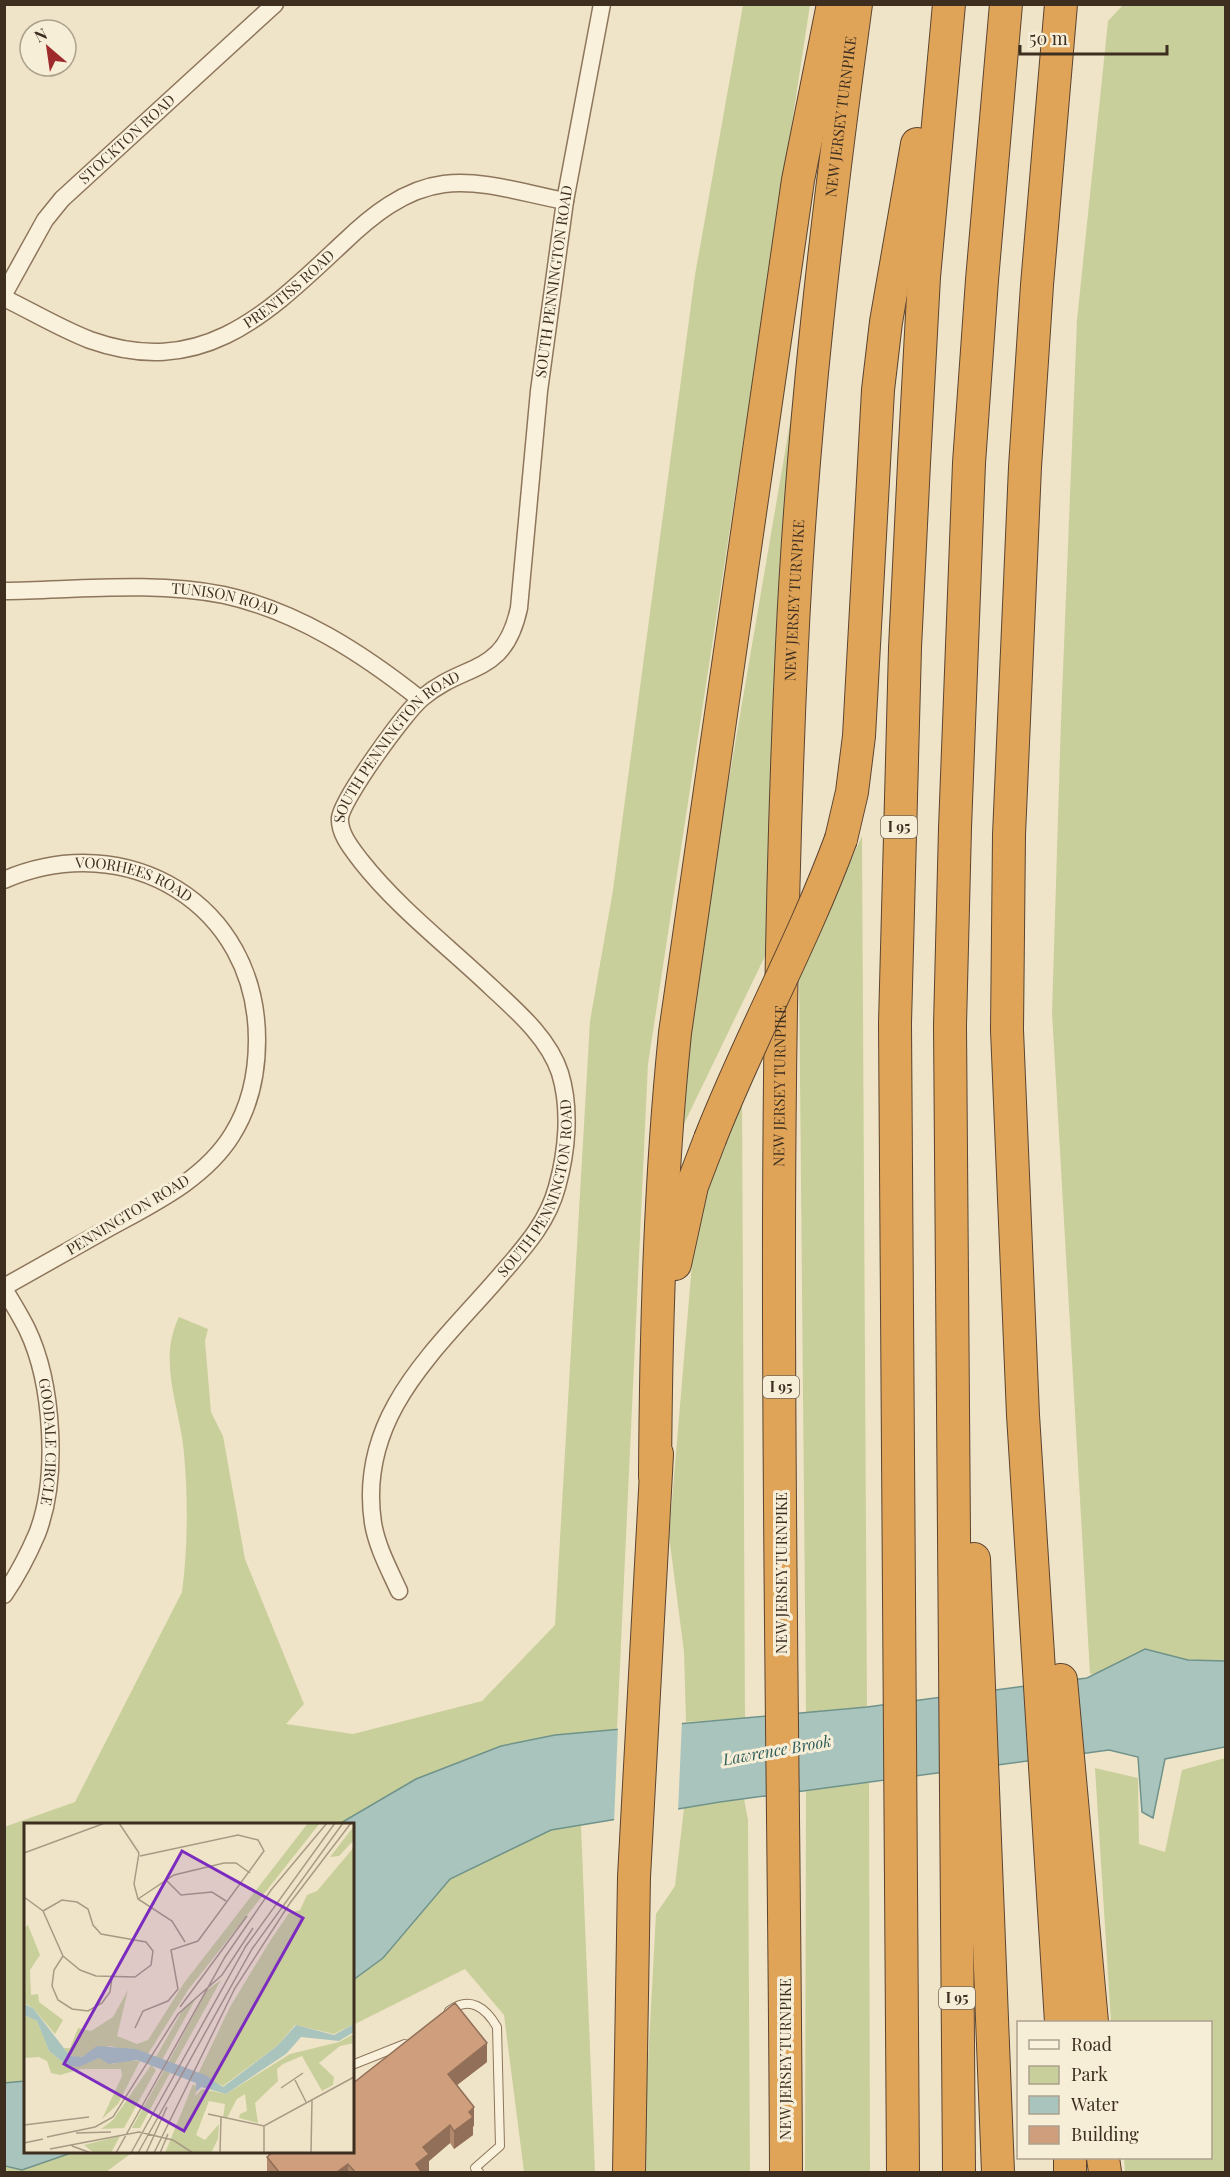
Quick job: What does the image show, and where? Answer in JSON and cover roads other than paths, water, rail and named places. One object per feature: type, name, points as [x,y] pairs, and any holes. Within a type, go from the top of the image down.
[{"type":"highway","points":[[655,1476],[656,1334],[667,1116],[675,1032],[798,180],[833,4]]},
{"type":"highway","name":"NEW JERSEY TURNPIKE","points":[[786,2172],[780,1031],[791,662],[805,459],[821,284],[856,4]]},
{"type":"highway","points":[[629,2172],[634,1876],[644,1651],[655,1476],[671,1288],[692,1186],[710,1139],[824,886],[841,839],[852,792],[859,736],[879,379],[898,250],[943,4]]},
{"type":"highway","name":"I 95","points":[[903,2172],[895,1023],[901,776],[924,276],[949,4]]},
{"type":"highway","points":[[998,2172],[970,1821],[968,1642],[952,1470],[950,1025],[960,674],[980,315],[1006,4]]},
{"type":"highway","points":[[1061,4],[1036,285],[1024,466],[1009,835],[1007,1030],[1023,1415],[1046,1631],[1061,1808],[1092,2021]]},
{"type":"highway","points":[[1061,1808],[1061,2021]]},
{"type":"highway","name":"I 95","points":[[959,2172],[970,1821]]},
{"type":"street","name":"STOCKTON ROAD","points":[[4,296],[45,220],[62,199],[275,4]]},
{"type":"street","name":"SOUTH PENNINGTON ROAD","points":[[399,1591],[382,1556],[373,1524],[371,1486],[376,1452],[386,1419],[407,1383],[539,1230],[556,1190],[563,1160],[567,1100],[559,1070],[545,1044],[519,1013],[372,875],[344,837],[340,819],[344,806],[367,769],[420,699],[446,681],[479,668],[500,651],[514,632],[519,608],[539,391],[565,201],[602,4]]},
{"type":"street","name":"PRENTISS ROAD","points":[[4,296],[89,340],[120,349],[151,352],[185,349],[218,339],[252,323],[278,304],[367,221],[412,193],[443,184],[471,184],[565,201]]},
{"type":"street","name":"TUNISON ROAD","points":[[4,591],[165,588],[224,596],[279,612],[325,634],[375,664],[420,699]]},
{"type":"street","name":"VOORHEES ROAD","points":[[4,880],[40,870],[72,865],[110,865],[146,873],[181,890],[204,908],[236,954]]},
{"type":"street","name":"PENNINGTON ROAD","points":[[4,1288],[176,1190],[202,1170],[232,1136],[247,1107],[257,1067],[257,1026],[251,990],[236,954]]},
{"type":"street","name":"GOODALE CIRCLE","points":[[4,1288],[27,1330],[42,1373],[48,1415],[50,1460],[46,1497],[37,1533],[4,1595]]},
{"type":"lane","points":[[436,2020],[455,2007],[471,2004],[487,2010],[497,2027],[500,2146],[475,2168],[479,2172]]},
{"type":"lane","points":[[354,2064],[400,2047],[409,2041]]},
{"type":"water","name":"Lawrence Brook","points":[[1145,1649],[1188,1660],[1225,1661],[1225,1747],[1165,1759],[1153,1818],[1142,1812],[1138,1757],[1109,1750],[720,1802],[551,1830],[450,1879],[383,1958],[354,1979],[354,1823],[341,1823],[416,1779],[501,1746],[555,1735],[867,1707],[1087,1678]]},
{"type":"water","points":[[24,2081],[24,2153],[71,2153],[22,2170],[5,2166],[4,2083]]}]
